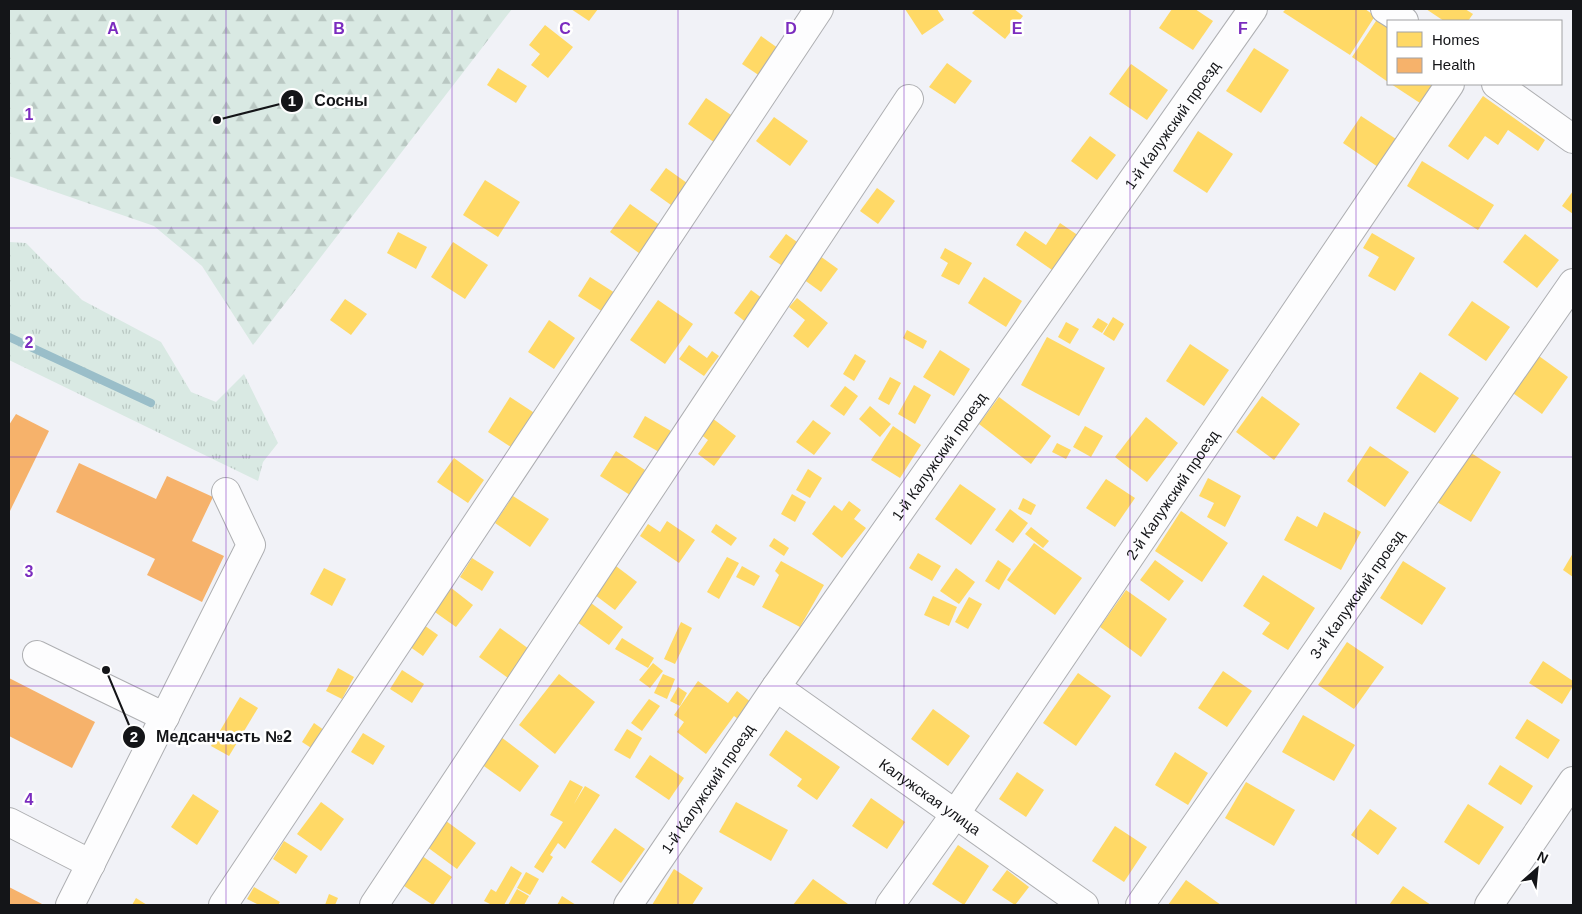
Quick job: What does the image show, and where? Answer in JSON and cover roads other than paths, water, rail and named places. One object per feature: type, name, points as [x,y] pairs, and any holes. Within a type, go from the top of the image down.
[{"type":"street","points":[[223,905],[819,9]]},
{"type":"street","name":"1-й Калужский проезд","points":[[628,905],[776,687],[1253,9]]},
{"type":"street","points":[[1385,9],[1402,20]]},
{"type":"street","name":"2-й Калужский проезд","points":[[890,905],[956,813],[1449,85]]},
{"type":"street","points":[[1497,85],[1573,139]]},
{"type":"street","points":[[374,905],[908,99]]},
{"type":"street","name":"3-й Калужский проезд","points":[[1140,905],[1573,283]]},
{"type":"street","points":[[70,905],[251,544],[226,492]]},
{"type":"street","points":[[37,655],[165,716]]},
{"type":"street","name":"Калужская улица","points":[[776,687],[1084,905]]},
{"type":"street","points":[[1490,905],[1573,781]]},
{"type":"street","points":[[9,822],[91,864]]},
{"type":"waterway","points":[[9,337],[151,403]]},
{"type":"place","name":"Сосны","points":[[217,120]]},
{"type":"place","name":"Медсанчасть №2","points":[[106,670]]}]
